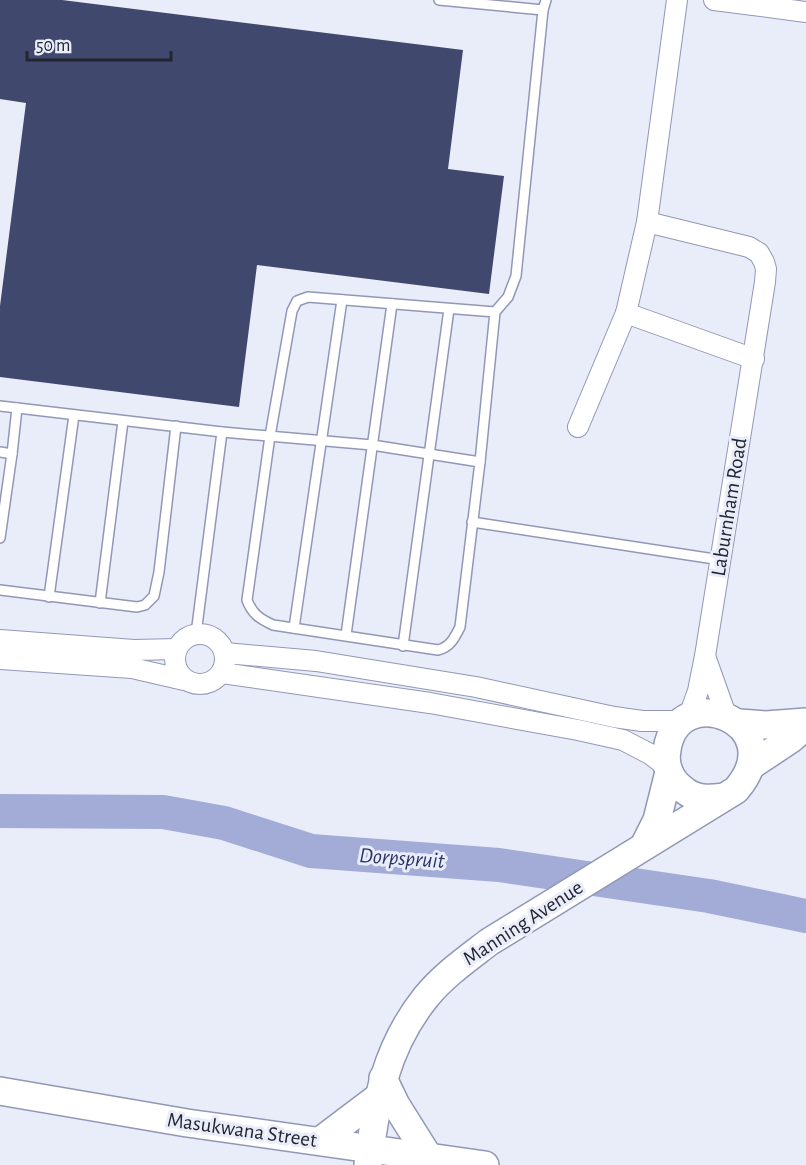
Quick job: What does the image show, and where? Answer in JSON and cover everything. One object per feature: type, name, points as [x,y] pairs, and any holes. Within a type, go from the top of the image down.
[{"type":"street","points":[[578,427],[626,313],[647,222],[677,0]]},
{"type":"street","points":[[714,0],[806,12]]},
{"type":"street","name":"Laburnham Road","points":[[647,222],[749,248],[759,253],[766,269],[754,359],[705,656],[698,691],[686,719]]},
{"type":"street","points":[[626,313],[754,359]]},
{"type":"street","points":[[0,659],[132,668],[200,685],[209,684],[222,673],[225,667],[225,653],[222,646],[211,636],[196,634],[181,642],[175,658],[176,666],[184,680]]},
{"type":"street","points":[[0,640],[135,650],[177,650]]},
{"type":"street","points":[[225,653],[316,661],[465,685],[642,721],[686,719],[704,712],[732,719],[776,725],[806,724]]},
{"type":"street","name":"Laburnham Road","points":[[705,656],[732,719]]},
{"type":"street","points":[[222,673],[430,704],[623,740],[650,754],[668,770],[676,783],[691,795],[710,799],[723,797],[736,790],[746,778],[752,765],[753,750],[748,735],[732,719]]},
{"type":"street","points":[[638,850],[657,820],[668,770],[666,753],[669,740],[686,719]]},
{"type":"street","points":[[752,765],[791,739],[806,724]]},
{"type":"street","name":"Manning Avenue","points":[[369,1158],[380,1088],[403,1032],[427,996],[457,967],[489,942],[723,797]]},
{"type":"street","points":[[320,1141],[380,1088],[396,1105],[428,1156]]},
{"type":"street","name":"Masukwana Street","points":[[0,1091],[188,1123],[320,1141],[369,1158],[428,1156],[485,1165]]},
{"type":"lane","points":[[439,0],[543,10]]},
{"type":"lane","points":[[495,312],[308,297],[297,302],[290,318],[270,436],[247,600],[251,610],[260,619],[273,625],[438,650],[446,648],[453,641],[460,627],[495,312],[508,297],[516,276],[543,10],[546,0]]},
{"type":"lane","points":[[294,628],[342,300]]},
{"type":"lane","points":[[346,635],[392,304]]},
{"type":"lane","points":[[403,646],[449,309]]},
{"type":"lane","points":[[0,406],[222,432],[372,445],[480,462]]},
{"type":"lane","points":[[0,538],[17,408]]},
{"type":"lane","points":[[49,597],[74,415]]},
{"type":"lane","points":[[100,603],[123,421]]},
{"type":"lane","points":[[0,590],[137,607],[145,605],[154,596],[159,572],[176,426]]},
{"type":"lane","points":[[196,634],[222,432]]},
{"type":"lane","points":[[0,452],[12,454]]},
{"type":"lane","points":[[472,522],[721,560]]},
{"type":"building","points":[[0,0],[62,0],[463,50],[448,169],[504,176],[489,294],[257,265],[239,407],[0,377],[0,306],[26,103],[0,99]]},
{"type":"waterway","name":"Dorpspruit","points":[[0,811],[163,812],[224,823],[311,851],[499,865],[709,896],[806,916]]}]
